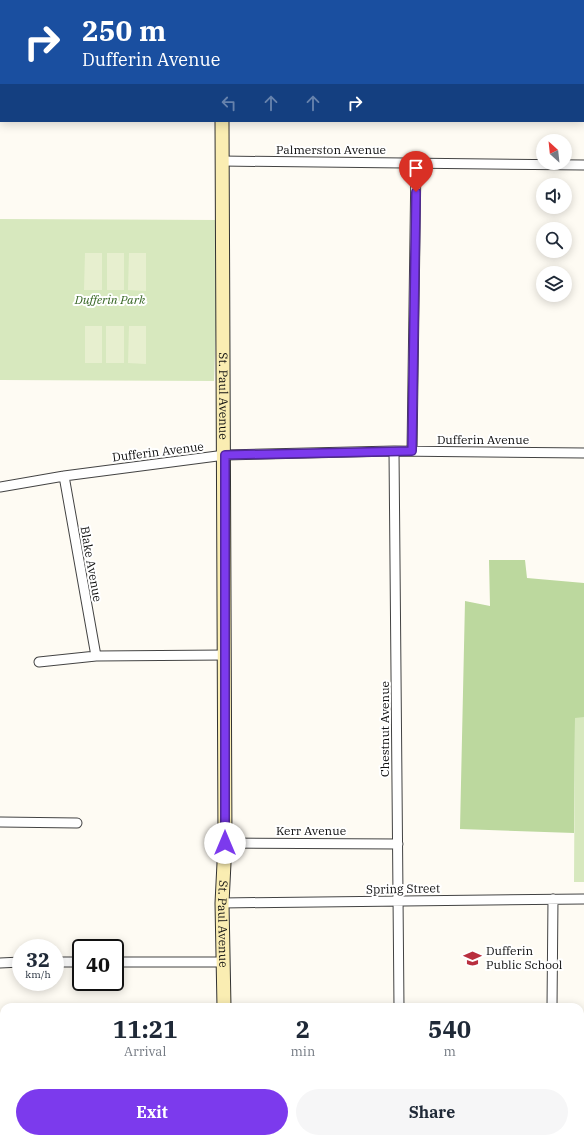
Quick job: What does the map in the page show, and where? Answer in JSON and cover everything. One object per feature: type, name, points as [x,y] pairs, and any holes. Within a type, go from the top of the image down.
[{"type":"street","name":"St. Paul Avenue","points":[[222,122],[225,455],[225,843],[222,903],[224,1003]]},
{"type":"street","name":"Palmerston Avenue","points":[[222,161],[584,165]]},
{"type":"street","points":[[412,451],[416,162]]},
{"type":"street","name":"Dufferin Avenue","points":[[0,487],[64,476],[225,455],[394,451],[584,452]]},
{"type":"street","name":"Chestnut Avenue","points":[[394,451],[399,1003]]},
{"type":"street","name":"Blake Avenue","points":[[64,476],[96,656]]},
{"type":"street","points":[[39,662],[96,656],[224,655]]},
{"type":"street","points":[[0,822],[77,823]]},
{"type":"street","name":"Kerr Avenue","points":[[225,843],[398,844]]},
{"type":"street","points":[[552,1003],[553,899]]},
{"type":"street","name":"Spring Street","points":[[222,903],[584,899]]},
{"type":"street","points":[[0,962],[12,962]]},
{"type":"street","points":[[124,962],[224,962]]},
{"type":"green space","name":"Dufferin Park","points":[[0,219],[220,220],[214,381],[0,380]]},
{"type":"green space","points":[[85,253],[102,253],[102,290],[84,290]]},
{"type":"green space","points":[[107,253],[124,253],[124,290],[107,290]]},
{"type":"green space","points":[[129,253],[146,253],[146,291],[128,290]]},
{"type":"green space","points":[[85,326],[102,326],[102,363],[85,363]]},
{"type":"green space","points":[[106,326],[124,326],[124,363],[106,363]]},
{"type":"green space","points":[[129,326],[146,326],[146,364],[128,363]]},
{"type":"green space","points":[[489,560],[525,560],[527,578],[584,583],[584,717],[575,718],[574,833],[460,829],[465,601],[490,606]]},
{"type":"green space","points":[[575,717],[584,717],[584,882],[574,882]]},
{"type":"place","name":"Dufferin Public School","points":[[473,958]]},
{"type":"route","points":[[225,843],[225,455],[412,451],[416,192]]}]
